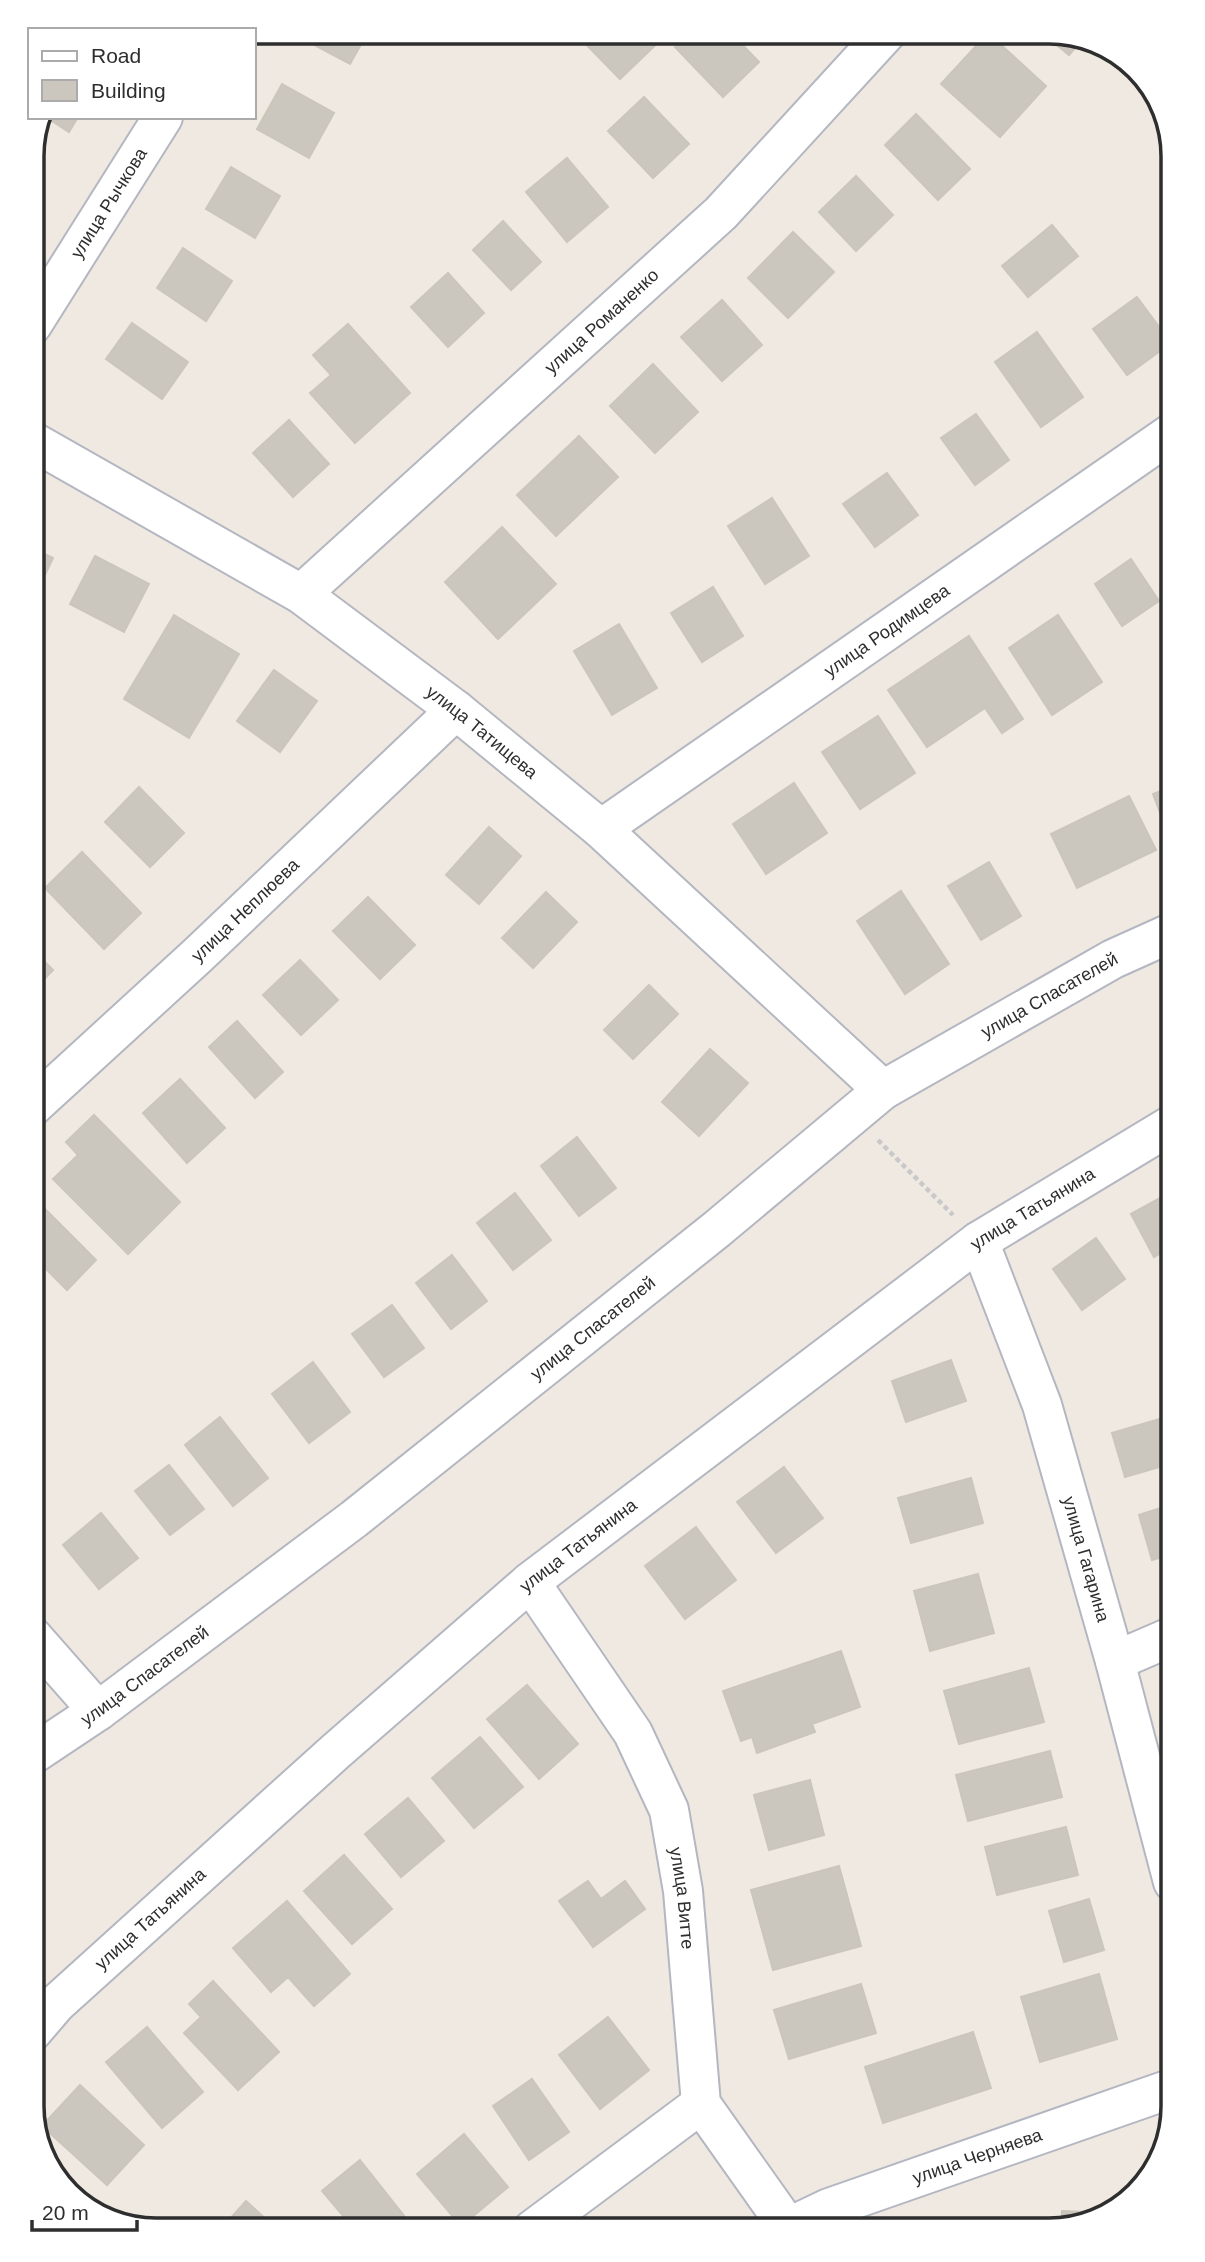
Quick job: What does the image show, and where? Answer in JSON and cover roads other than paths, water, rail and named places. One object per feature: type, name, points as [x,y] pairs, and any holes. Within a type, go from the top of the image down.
[{"type":"street","name":"улица Романенко","points":[[301,594],[721,213],[876,44]]},
{"type":"street","name":"улица Рычкова","points":[[44,306],[162,119]]},
{"type":"street","name":"улица Родимцева","points":[[601,829],[1161,441]]},
{"type":"street","name":"улица Татищева","points":[[44,448],[301,594],[456,710],[601,829],[883,1090]]},
{"type":"street","name":"улица Неплюева","points":[[44,1096],[197,956],[456,710]]},
{"type":"street","name":"улица Спасателей","points":[[44,1747],[98,1711],[354,1519],[717,1229],[883,1090],[1113,959],[1161,938]]},
{"type":"street","name":"улица Татьянина","points":[[44,2019],[66,1995],[335,1752],[530,1582],[979,1241],[1161,1132]]},
{"type":"street","name":"улица Гагарина","points":[[979,1241],[1042,1405],[1161,1833]]},
{"type":"street","name":"улица Витте","points":[[530,1582],[634,1733],[669,1810],[683,1891],[701,2104]]},
{"type":"street","points":[[1115,1661],[1161,1642]]},
{"type":"street","points":[[44,1650],[98,1711]]},
{"type":"street","name":"улица Черняева","points":[[809,2218],[829,2208],[1161,2093]]},
{"type":"street","points":[[548,2218],[701,2104],[779,2218]]}]
